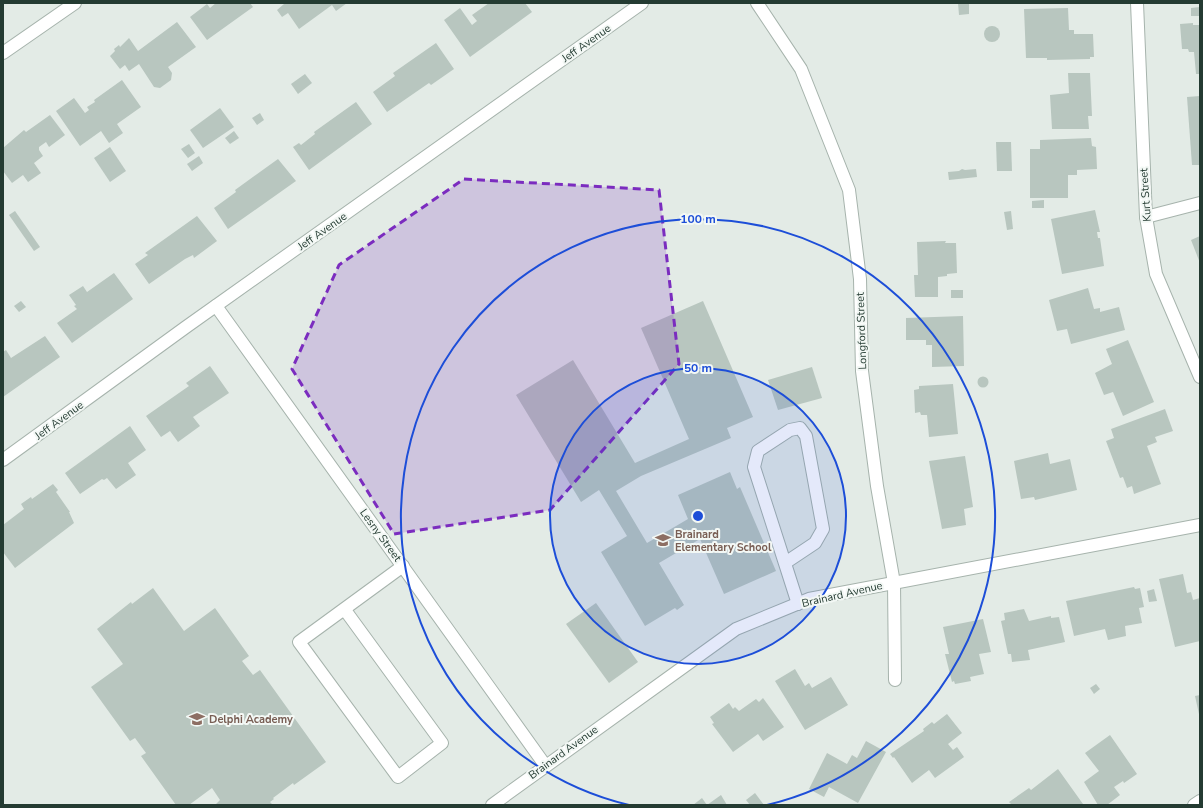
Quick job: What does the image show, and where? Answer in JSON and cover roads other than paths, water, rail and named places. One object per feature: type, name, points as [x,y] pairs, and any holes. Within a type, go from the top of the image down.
[{"type":"street","points":[[3,53],[75,3]]},
{"type":"street","name":"Jeff Avenue","points":[[3,460],[216,306],[642,3]]},
{"type":"street","name":"Longford Street","points":[[757,3],[801,69],[849,190],[860,279],[862,371],[876,486],[894,583],[894,680]]},
{"type":"street","name":"Kurt Street","points":[[1137,3],[1146,217],[1156,274],[1200,377]]},
{"type":"street","points":[[1146,217],[1200,203]]},
{"type":"street","name":"Lesny Street","points":[[216,306],[546,765]]},
{"type":"street","points":[[785,563],[815,543],[823,529],[806,436],[800,428],[790,430],[758,451],[754,467],[798,604]]},
{"type":"street","name":"Brainard Avenue","points":[[492,805],[736,629],[809,599],[1200,524]]},
{"type":"street","points":[[345,610],[442,743],[398,777],[299,642],[345,610],[403,566]]},
{"type":"street","points":[[1194,805],[1200,801]]},
{"type":"place","name":"Brainard Elementary School","points":[[663,540]]},
{"type":"place","name":"Delphi Academy","points":[[197,719]]}]
